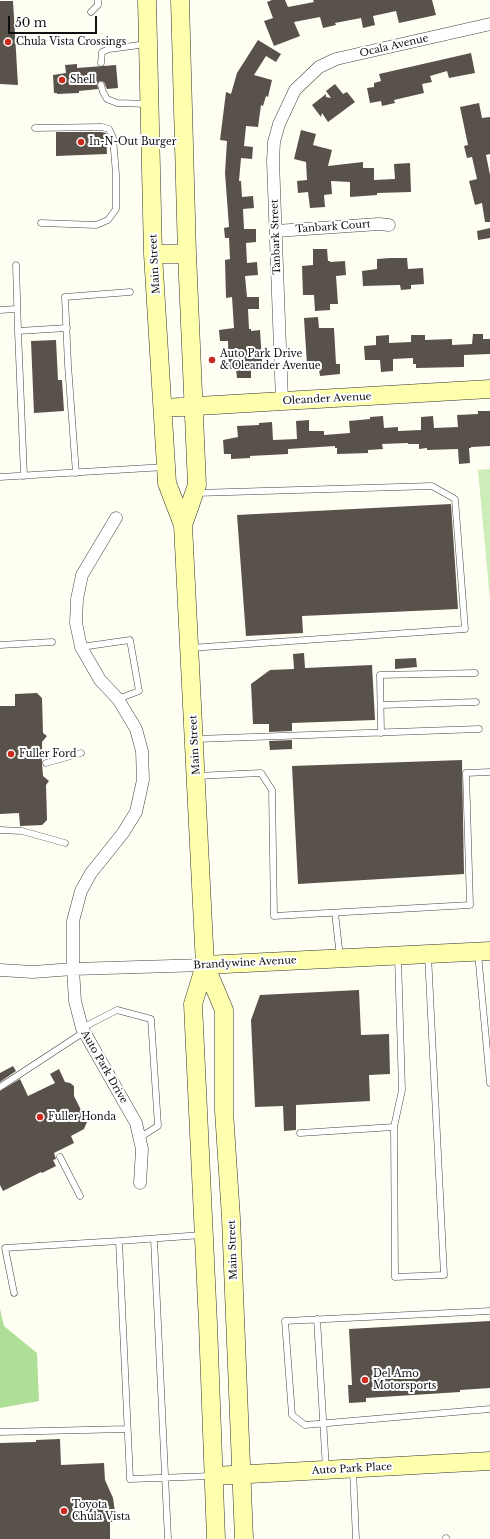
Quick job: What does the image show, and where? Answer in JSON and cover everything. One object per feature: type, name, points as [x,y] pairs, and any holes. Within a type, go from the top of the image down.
[{"type":"main road","name":"Main Street","points":[[147,0],[153,254],[167,483],[183,525],[205,965],[193,1004],[216,1539]]},
{"type":"main road","name":"Main Street","points":[[180,0],[187,254],[197,485],[183,525]]},
{"type":"main road","points":[[153,254],[187,254]]},
{"type":"main road","name":"Oleander Avenue","points":[[163,408],[490,389]]},
{"type":"main road","name":"Brandywine Avenue","points":[[205,965],[484,951]]},
{"type":"main road","name":"Main Street","points":[[205,965],[224,1010],[224,1111],[232,1218],[244,1539]]},
{"type":"main road","name":"Auto Park Place","points":[[213,1476],[490,1461]]},
{"type":"street","name":"Ocala Avenue","points":[[303,81],[319,67],[336,59],[490,24]]},
{"type":"street","name":"Tanbark Street","points":[[282,401],[273,161],[274,142],[279,124],[294,90],[303,81]]},
{"type":"street","name":"Tanbark Court","points":[[276,231],[379,224],[389,225]]},
{"type":"street","name":"Auto Park Drive","points":[[116,518],[82,575],[76,599],[76,623],[81,647],[100,680],[118,699],[136,729],[142,750],[143,780],[136,812],[123,833],[91,873],[77,901],[72,931],[73,969],[75,1001],[83,1030],[136,1124],[142,1149],[140,1182]]},
{"type":"street","name":"Brandywine Avenue","points":[[0,970],[33,972],[73,969],[205,965]]},
{"type":"lane","points":[[91,12],[98,5],[98,0]]},
{"type":"lane","points":[[101,63],[102,52],[109,49],[148,44]]},
{"type":"lane","points":[[101,85],[107,99],[117,103],[150,104]]},
{"type":"lane","points":[[35,128],[102,127],[109,129],[113,138],[116,174],[116,209],[108,220],[96,225],[41,223]]},
{"type":"lane","points":[[16,264],[16,309],[24,476]]},
{"type":"lane","points":[[76,472],[65,297],[130,292]]},
{"type":"lane","points":[[0,310],[16,309]]},
{"type":"lane","points":[[18,331],[67,328]]},
{"type":"lane","points":[[0,477],[166,467]]},
{"type":"lane","points":[[190,648],[465,629],[455,499],[432,486],[194,493]]},
{"type":"lane","points":[[81,647],[130,640],[139,691],[118,699]]},
{"type":"lane","points":[[0,645],[52,642]]},
{"type":"lane","points":[[382,733],[380,676],[475,673]]},
{"type":"lane","points":[[381,705],[476,702]]},
{"type":"lane","points":[[194,740],[479,729]]},
{"type":"lane","points":[[46,763],[81,753]]},
{"type":"lane","points":[[196,776],[262,773],[272,790],[274,916],[470,905],[466,773],[490,772]]},
{"type":"lane","points":[[0,830],[22,831],[65,843]]},
{"type":"lane","points":[[336,913],[340,958]]},
{"type":"lane","points":[[484,951],[483,1004],[488,1041],[490,1083]]},
{"type":"lane","points":[[398,955],[402,1090],[394,1127],[395,1276],[444,1275],[428,954]]},
{"type":"lane","points":[[483,1004],[490,1004]]},
{"type":"lane","points":[[0,1087],[83,1030],[117,1010],[151,1019],[158,1126],[139,1138]]},
{"type":"lane","points":[[300,1133],[394,1127]]},
{"type":"lane","points":[[60,1157],[80,1196]]},
{"type":"lane","points":[[14,1294],[5,1248],[154,1239],[204,1234]]},
{"type":"lane","points":[[154,1239],[168,1539]]},
{"type":"lane","points":[[119,1241],[130,1479],[213,1476]]},
{"type":"lane","points":[[490,1311],[285,1321],[292,1415],[305,1425],[490,1409]]},
{"type":"lane","points":[[317,1319],[326,1470]]},
{"type":"lane","points":[[0,1432],[127,1429]]},
{"type":"lane","points":[[353,1469],[356,1539]]},
{"type":"green space","points":[[490,469],[490,600],[478,470]]},
{"type":"green space","points":[[0,1309],[4,1326],[37,1353],[39,1401],[0,1408]]},
{"type":"building","points":[[272,0],[285,0],[288,7],[314,2],[313,0],[432,0],[436,15],[399,23],[396,11],[373,16],[375,25],[363,28],[361,18],[335,23],[336,25],[323,28],[320,17],[294,22],[300,36],[274,46],[264,21],[273,18],[267,2]]},
{"type":"building","name":"Chula Vista Crossings","points":[[0,1],[13,1],[18,85],[0,84]]},
{"type":"building","points":[[258,40],[281,54],[276,62],[266,56],[254,75],[272,80],[268,97],[266,96],[263,106],[261,105],[258,127],[246,126],[244,146],[253,147],[252,159],[241,158],[239,181],[241,181],[242,197],[253,196],[254,208],[243,209],[244,229],[256,229],[256,242],[246,243],[247,263],[257,262],[258,275],[245,276],[247,297],[259,297],[259,309],[248,309],[249,329],[251,329],[251,331],[260,330],[262,362],[251,362],[251,378],[237,378],[236,369],[229,369],[228,341],[220,341],[219,330],[234,328],[232,297],[226,298],[225,260],[230,259],[229,238],[225,238],[224,228],[229,227],[225,173],[227,141],[220,140],[226,92],[231,94],[237,73]]},
{"type":"building","points":[[471,53],[475,73],[449,78],[447,71],[430,76],[432,82],[422,84],[424,93],[394,100],[395,103],[382,106],[381,101],[370,103],[367,88],[374,87],[374,83],[381,81],[379,74]]},
{"type":"building","points":[[77,64],[77,68],[116,65],[118,88],[107,89],[104,82],[100,81],[97,84],[98,89],[79,91],[79,93],[54,93],[53,75],[66,73],[65,65]]},
{"type":"building","points":[[335,84],[343,94],[347,92],[355,102],[328,122],[322,113],[321,117],[312,105],[326,94],[326,97],[331,98],[326,91]]},
{"type":"building","points":[[479,103],[482,118],[490,117],[490,154],[486,155],[490,175],[490,222],[485,222],[482,203],[475,205],[469,181],[477,179],[472,157],[467,158],[464,146],[468,145],[460,107]]},
{"type":"building","points":[[301,130],[316,134],[313,145],[332,150],[328,166],[363,162],[363,168],[374,168],[374,180],[395,179],[394,164],[410,163],[411,192],[377,193],[377,195],[350,197],[350,182],[331,181],[332,194],[324,195],[325,207],[310,208],[308,192],[298,193],[297,181],[307,180],[306,162],[294,159]]},
{"type":"building","name":"In-N-Out Burger","points":[[56,132],[106,133],[107,154],[56,156]]},
{"type":"building","points":[[490,228],[490,238],[478,240],[477,231]]},
{"type":"building","points":[[313,249],[327,249],[328,261],[330,262],[345,261],[346,275],[336,276],[338,304],[330,304],[330,310],[315,311],[314,295],[303,295],[302,266],[313,265]]},
{"type":"building","points":[[407,258],[408,269],[423,268],[424,284],[411,285],[411,289],[401,290],[400,285],[363,286],[362,271],[377,269],[377,259]]},
{"type":"building","points":[[318,317],[319,328],[334,328],[336,364],[340,364],[340,374],[320,376],[319,370],[316,370],[316,365],[307,365],[304,318]]},
{"type":"building","points":[[473,334],[483,334],[483,339],[490,339],[490,354],[464,355],[464,367],[416,368],[416,364],[413,364],[413,358],[393,359],[393,371],[381,372],[380,360],[365,360],[364,346],[376,345],[376,336],[389,335],[389,343],[411,342],[411,335],[425,335],[425,340],[452,339],[452,345],[472,344]]},
{"type":"building","points":[[56,340],[58,380],[62,380],[64,411],[34,413],[31,341]]},
{"type":"building","points":[[478,411],[490,411],[490,446],[469,448],[470,463],[459,464],[458,449],[427,450],[427,448],[419,449],[419,444],[408,443],[382,444],[383,449],[368,450],[368,453],[337,454],[337,448],[335,448],[335,446],[288,449],[288,454],[250,456],[250,458],[231,459],[231,454],[224,454],[223,440],[238,437],[237,426],[259,425],[259,423],[272,422],[273,440],[297,439],[296,421],[309,420],[309,431],[324,431],[324,435],[350,433],[349,421],[383,416],[384,428],[398,427],[398,431],[421,430],[421,417],[433,416],[434,428],[458,427],[457,415],[478,414]]},
{"type":"building","points":[[451,504],[458,609],[302,616],[303,633],[246,636],[237,515]]},
{"type":"building","points":[[304,653],[305,668],[372,665],[375,720],[292,723],[292,731],[269,732],[269,724],[253,724],[251,684],[270,670],[294,669],[293,654]]},
{"type":"building","points":[[416,658],[417,667],[395,669],[395,659]]},
{"type":"building","points":[[37,693],[42,698],[43,733],[47,736],[42,742],[42,762],[43,776],[49,781],[46,785],[47,820],[42,825],[20,826],[19,813],[0,814],[0,706],[15,706],[15,694]]},
{"type":"building","points":[[292,740],[292,749],[270,750],[269,741]]},
{"type":"building","points":[[462,760],[464,874],[298,884],[292,766]]},
{"type":"building","points":[[359,990],[361,1035],[389,1034],[390,1074],[369,1075],[370,1101],[296,1105],[296,1130],[284,1131],[283,1106],[255,1107],[251,1020],[260,995]]},
{"type":"building","points":[[13,1066],[16,1071],[0,1082],[0,1073]]},
{"type":"building","points":[[59,1069],[65,1082],[74,1086],[74,1096],[87,1122],[84,1129],[71,1136],[74,1143],[54,1153],[56,1159],[53,1160],[56,1166],[3,1191],[0,1185],[0,1091],[20,1079],[28,1096],[55,1083],[50,1074]]},
{"type":"building","points":[[490,1321],[490,1388],[460,1390],[460,1392],[366,1398],[366,1402],[349,1403],[348,1385],[352,1385],[349,1329]]},
{"type":"building","points":[[60,1439],[61,1465],[104,1463],[105,1480],[113,1498],[115,1512],[115,1522],[110,1522],[110,1539],[0,1539],[0,1443],[36,1442],[36,1440]]},
{"type":"place","name":"Chula Vista Crossings","points":[[8,42]]},
{"type":"place","name":"Shell","points":[[62,80]]},
{"type":"place","name":"In-N-Out Burger","points":[[81,142]]},
{"type":"place","name":"Auto Park Drive & Oleander Avenue","points":[[212,360]]},
{"type":"place","name":"Fuller Ford","points":[[11,754]]},
{"type":"place","name":"Fuller Honda","points":[[40,1117]]},
{"type":"place","name":"Del Amo Motorsports","points":[[365,1380]]},
{"type":"place","name":"Toyota Chula Vista","points":[[64,1511]]}]
